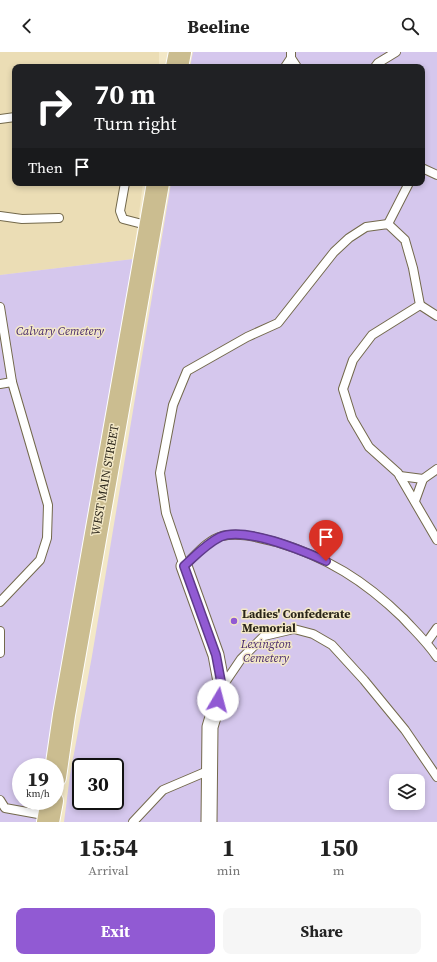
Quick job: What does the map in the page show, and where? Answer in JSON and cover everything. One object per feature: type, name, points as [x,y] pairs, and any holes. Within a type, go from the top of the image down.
[{"type":"main road","points":[[178,64],[180,52]]},
{"type":"main road","name":"WEST MAIN STREET","points":[[58,758],[112,437],[158,186]]},
{"type":"street","points":[[184,566],[216,655],[222,687],[210,727],[210,822]]},
{"type":"lane","points":[[377,64],[396,52]]},
{"type":"lane","points":[[286,64],[291,55]]},
{"type":"lane","points":[[291,55],[296,64]]},
{"type":"lane","points":[[0,119],[12,117]]},
{"type":"lane","points":[[425,169],[437,175]]},
{"type":"lane","points":[[124,186],[120,211],[123,219],[151,226]]},
{"type":"lane","points":[[388,224],[407,186]]},
{"type":"lane","points":[[0,216],[22,219],[59,218]]},
{"type":"lane","points":[[388,224],[405,240],[413,268],[420,305],[437,316]]},
{"type":"lane","points":[[388,224],[366,227],[349,238],[334,252],[278,323],[247,337],[186,371],[173,405],[160,473],[166,513],[184,566],[207,544],[222,536],[241,535],[255,537],[299,549],[326,561],[357,579],[384,600],[427,642],[437,657]]},
{"type":"lane","points":[[420,305],[372,335],[353,360],[343,389],[352,418],[369,447],[400,476],[437,540]]},
{"type":"lane","points":[[0,307],[12,382],[48,505],[47,538],[40,560],[0,602]]},
{"type":"lane","points":[[0,384],[12,382]]},
{"type":"lane","points":[[400,476],[423,478],[437,470]]},
{"type":"lane","points":[[414,501],[423,478]]},
{"type":"lane","points":[[427,642],[437,628]]},
{"type":"lane","points":[[222,687],[241,659],[264,636],[294,629],[314,634],[332,645],[364,680],[406,730],[437,777]]},
{"type":"lane","points":[[0,631],[0,654]]},
{"type":"lane","points":[[133,822],[163,790],[210,770]]},
{"type":"lane","points":[[0,800],[5,808],[50,813]]},
{"type":"shaded area","points":[[0,52],[159,52],[159,64],[12,64],[12,186],[143,186],[133,259],[0,275]]},
{"type":"green space","name":"Lexington Cemetery","points":[[193,52],[437,52],[437,822],[64,822],[72,764],[72,810],[124,810],[124,758],[73,758],[92,656],[170,186],[425,186],[425,64],[191,64]]},
{"type":"green space","name":"Calvary Cemetery","points":[[133,259],[48,758],[12,758],[12,810],[39,810],[37,822],[0,822],[0,275]]},
{"type":"place","name":"Ladies' Confederate Memorial","points":[[234,621]]},
{"type":"route","points":[[218,700],[222,687],[216,655],[184,566],[207,544],[222,536],[241,535],[262,538],[299,549],[326,561]]}]
